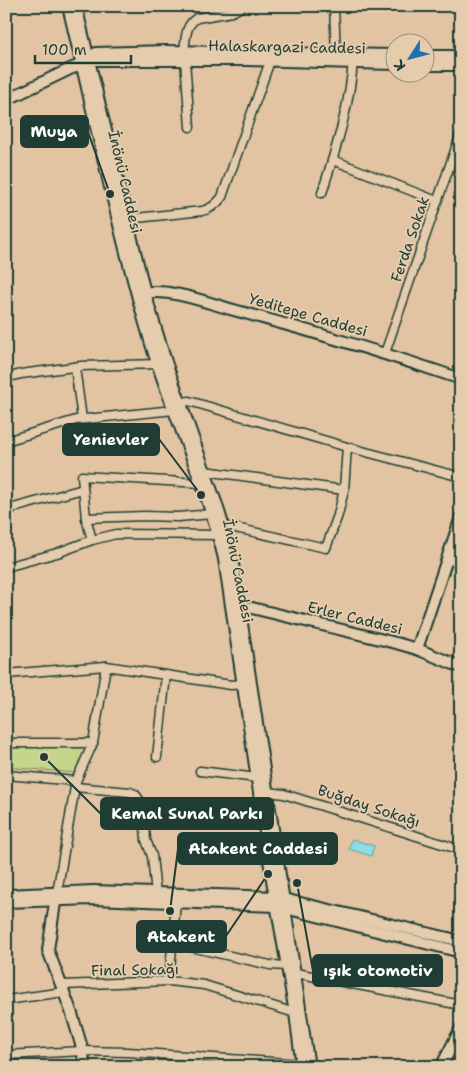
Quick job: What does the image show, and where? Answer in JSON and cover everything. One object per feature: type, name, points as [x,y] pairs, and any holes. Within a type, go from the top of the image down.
[{"type":"main road","points":[[68,6],[84,59],[148,321],[221,531],[230,551],[235,606],[257,778],[280,902],[296,972],[304,1066]]},
{"type":"main road","points":[[76,6],[84,59]]},
{"type":"main road","points":[[6,100],[84,59],[185,56],[271,57],[336,54],[353,59],[384,57]]},
{"type":"main road","points":[[434,56],[461,56]]},
{"type":"main road","name":"Halaskargazi Caddesi","points":[[271,57],[353,59],[384,63]]},
{"type":"main road","points":[[434,65],[461,65]]},
{"type":"main road","points":[[132,259],[145,293],[148,321]]},
{"type":"main road","name":"Yeditepe Caddesi","points":[[145,293],[157,291],[193,298],[314,331],[385,353],[461,380]]},
{"type":"main road","name":"İnönü Caddesi","points":[[204,478],[212,514],[221,531]]},
{"type":"main road","points":[[417,649],[461,517]]},
{"type":"main road","name":"Erler Caddesi","points":[[235,606],[311,622],[417,649],[461,667]]},
{"type":"main road","points":[[246,683],[268,792],[286,966],[304,1066]]},
{"type":"main road","points":[[6,902],[93,891],[280,902],[461,940]]},
{"type":"main road","points":[[6,894],[176,903],[280,902],[461,952]]},
{"type":"main road","points":[[56,897],[48,950],[83,1051],[84,1067]]},
{"type":"main road","points":[[441,1067],[461,1028]]},
{"type":"street","points":[[190,127],[185,56],[188,24],[197,18],[232,12],[242,6]]},
{"type":"street","points":[[334,6],[336,54]]},
{"type":"street","points":[[123,219],[202,211],[211,208],[219,201],[271,57]]},
{"type":"street","points":[[322,193],[333,160],[347,99],[353,59]]},
{"type":"street","name":"Ferda Sokak","points":[[385,353],[461,133]]},
{"type":"street","points":[[333,160],[437,201]]},
{"type":"street","points":[[6,378],[21,374],[76,367],[162,364]]},
{"type":"street","points":[[76,367],[82,419]]},
{"type":"street","points":[[6,441],[82,419],[178,406],[189,401],[347,447],[461,477]]},
{"type":"street","points":[[6,567],[116,534],[240,529],[326,548],[338,515],[344,490],[347,447]]},
{"type":"street","points":[[92,540],[86,518],[82,476],[204,478],[344,490]]},
{"type":"street","points":[[6,510],[83,489]]},
{"type":"street","points":[[86,518],[178,517],[212,514]]},
{"type":"street","points":[[448,558],[461,564]]},
{"type":"street","points":[[6,674],[106,666],[231,685],[246,683]]},
{"type":"street","points":[[56,897],[76,784],[93,743],[106,666]]},
{"type":"street","points":[[158,757],[166,675]]},
{"type":"street","points":[[6,743],[93,743]]},
{"type":"street","points":[[200,771],[257,778]]},
{"type":"street","points":[[6,774],[76,784],[102,790],[130,792],[140,800],[142,805],[147,845],[152,856],[156,894]]},
{"type":"street","name":"Buğday Sokağı","points":[[268,792],[284,794],[461,850]]},
{"type":"street","points":[[169,981],[176,903]]},
{"type":"street","points":[[172,943],[286,966]]},
{"type":"street","points":[[296,972],[461,1004]]},
{"type":"street","name":"Final Sokağı","points":[[6,1000],[63,989],[169,981],[204,985],[295,1013]]},
{"type":"street","points":[[6,1054],[83,1051],[128,1052],[196,1056],[228,1063],[304,1066]]},
{"type":"street","points":[[196,1056],[197,1067]]},
{"type":"green space","points":[[6,745],[85,748],[78,773],[6,767]]},
{"type":"water","points":[[352,839],[374,846],[371,856],[349,849]]},
{"type":"place","name":"Muya","points":[[110,194]]},
{"type":"place","name":"Yenievler","points":[[201,495]]},
{"type":"place","name":"Kemal Sunal Parkı","points":[[44,757]]},
{"type":"place","name":"Atakent","points":[[268,874]]},
{"type":"place","name":"ışık otomotiv","points":[[297,883]]},
{"type":"place","name":"Atakent Caddesi","points":[[170,911]]}]
